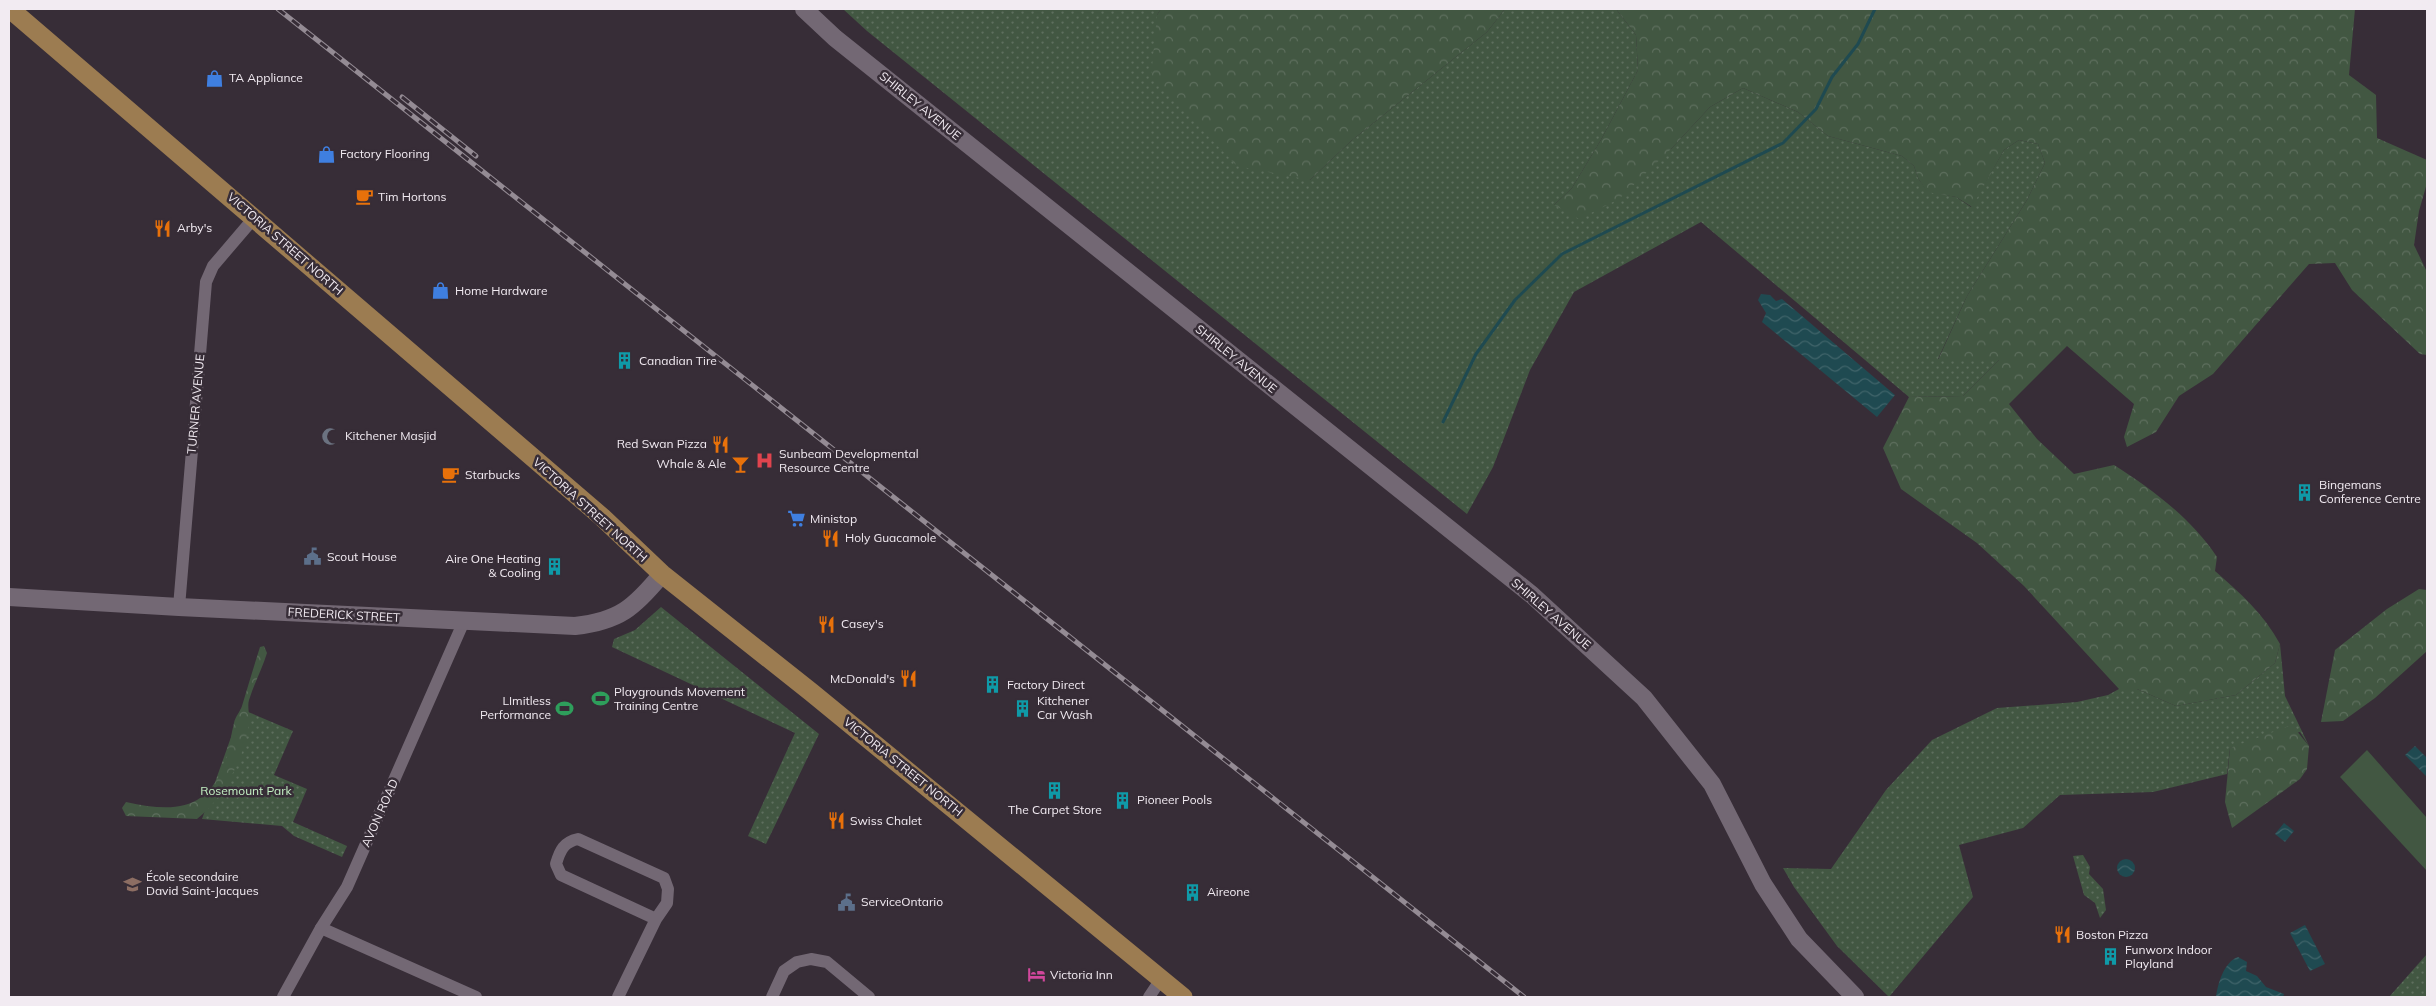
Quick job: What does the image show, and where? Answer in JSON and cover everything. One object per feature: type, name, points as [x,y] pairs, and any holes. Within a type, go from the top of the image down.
[{"type":"main road","name":"VICTORIA STREET NORTH","points":[[10,9],[602,517],[662,574],[822,701],[1183,997]]},
{"type":"main road","name":"SHIRLEY AVENUE","points":[[804,9],[842,43],[1532,595],[1644,698],[1661,717],[1712,784],[1763,884],[1800,939],[1855,997]]},
{"type":"main road","name":"FREDERICK STREET","points":[[9,596],[179,607],[574,626],[598,624],[613,618],[644,596],[662,574]]},
{"type":"street","name":"TURNER AVENUE","points":[[179,607],[206,282],[213,266],[254,218]]},
{"type":"street","name":"AVON ROAD","points":[[283,997],[321,928],[347,887],[464,621]]},
{"type":"street","points":[[618,997],[656,919],[666,903],[668,889],[664,878],[578,838],[568,841],[560,850],[556,864],[561,875],[656,919]]},
{"type":"street","points":[[321,928],[476,997]]},
{"type":"street","points":[[772,997],[784,972],[797,962],[811,959],[827,962],[869,997]]},
{"type":"street","points":[[1149,997],[1161,979]]},
{"type":"green space","points":[[843,9],[1161,9],[1157,15],[1310,180],[1351,141],[1487,32],[1505,9],[1616,9],[1636,35],[1638,70],[1602,138],[1572,188],[1554,205],[1671,149],[1710,107],[1743,88],[1798,112],[1828,136],[1902,156],[1914,166],[1918,178],[1927,191],[1956,197],[1971,207],[2004,150],[2019,140],[2038,144],[2045,163],[2027,200],[1967,296],[1938,359],[1999,360],[1963,396],[1909,397],[1701,222],[1574,292],[1530,370],[1493,467],[1467,514],[867,31]]},
{"type":"green space","points":[[1161,9],[1505,9],[1487,32],[1351,141],[1310,180],[1237,166],[1151,77],[1157,15]]},
{"type":"green space","points":[[1616,9],[2355,9],[2349,75],[2376,95],[2377,138],[2427,160],[2427,183],[2419,211],[2414,245],[2427,272],[2427,355],[2420,354],[2352,290],[2335,263],[2309,264],[2213,374],[2179,396],[2156,432],[2127,447],[2124,437],[2134,404],[2067,346],[2009,404],[2037,439],[2074,474],[2114,465],[2157,495],[2196,530],[2217,557],[2215,571],[2251,604],[2274,633],[2280,644],[2275,663],[2236,695],[2176,706],[2137,689],[2119,689],[2024,586],[1977,543],[1901,489],[1883,448],[1909,397],[1963,396],[1999,360],[1938,360],[1967,296],[2027,200],[2045,163],[2038,144],[2019,140],[2004,150],[1972,207],[1956,197],[1927,192],[1918,178],[1914,166],[1902,156],[1828,136],[1798,112],[1743,88],[1710,107],[1671,149],[1619,199],[1579,219],[1554,205],[1572,188],[1602,138],[1638,70],[1636,35]]},
{"type":"green space","points":[[2419,589],[2427,590],[2427,651],[2375,698],[2343,721],[2321,722],[2335,650],[2387,609]]},
{"type":"green space","points":[[661,607],[819,734],[766,844],[748,836],[795,733],[612,647],[614,639],[635,630]]},
{"type":"green space","points":[[2280,644],[2285,696],[2309,746],[2300,732],[2230,748],[2227,774],[2153,792],[2060,795],[2023,828],[1959,845],[1973,897],[1889,997],[1837,946],[1794,887],[1783,868],[1831,869],[1886,790],[1932,740],[1997,708],[2077,702],[2108,695],[2119,689],[2137,689],[2176,706],[2236,695],[2275,663]]},
{"type":"green space","points":[[264,646],[267,653],[249,700],[249,723],[243,750],[224,789],[216,800],[197,819],[126,816],[122,808],[126,802],[160,807],[175,807],[188,804],[200,798],[211,788],[220,775],[227,757],[235,721],[242,706],[260,647]]},
{"type":"green space","name":"Rosemount Park","points":[[241,709],[293,731],[274,775],[307,789],[293,822],[347,846],[342,857],[294,836],[282,826],[202,819]]},
{"type":"green space","points":[[2292,725],[2309,746],[2307,769],[2300,779],[2232,828],[2225,802],[2230,748]]},
{"type":"green space","points":[[2367,750],[2427,818],[2427,871],[2340,777]]},
{"type":"green space","points":[[2083,855],[2090,867],[2089,874],[2103,889],[2106,910],[2100,918],[2095,903],[2084,895],[2073,856]]},
{"type":"green space","points":[[2427,954],[2427,997],[2389,997]]},
{"type":"water","points":[[1761,294],[1770,295],[1776,301],[1782,299],[1895,395],[1877,417],[1762,322],[1766,313],[1758,300]]},
{"type":"water","points":[[2415,746],[2427,758],[2426,776],[2405,755]]},
{"type":"water","points":[[2284,823],[2294,831],[2285,842],[2275,834]]},
{"type":"water","points":[[2122,859],[2130,859],[2135,864],[2133,875],[2122,877],[2117,872],[2117,864]]},
{"type":"water","points":[[2305,925],[2325,964],[2310,971],[2290,933]]},
{"type":"water","points":[[2238,957],[2247,962],[2246,971],[2257,976],[2266,987],[2284,994],[2283,997],[2216,997],[2225,968]]},
{"type":"waterway","points":[[1443,422],[1476,354],[1515,300],[1562,254],[1783,143],[1816,109],[1832,77],[1858,44],[1875,9]]},
{"type":"railway","points":[[278,9],[1524,997]]},
{"type":"railway","points":[[402,97],[476,156]]},
{"type":"place","name":"TA Appliance","points":[[215,78]]},
{"type":"place","name":"Factory Flooring","points":[[326,154]]},
{"type":"place","name":"Tim Hortons","points":[[364,197]]},
{"type":"place","name":"Arby's","points":[[163,228]]},
{"type":"place","name":"Home Hardware","points":[[441,291]]},
{"type":"place","name":"Canadian Tire","points":[[625,361]]},
{"type":"place","name":"Kitchener Masjid","points":[[331,436]]},
{"type":"place","name":"Red Swan Pizza","points":[[721,444]]},
{"type":"place","name":"Sunbeam Developmental Resource Centre","points":[[765,461]]},
{"type":"place","name":"Whale & Ale","points":[[740,464]]},
{"type":"place","name":"Starbucks","points":[[451,475]]},
{"type":"place","name":"Bingemans Conference Centre","points":[[2305,492]]},
{"type":"place","name":"Ministop","points":[[796,519]]},
{"type":"place","name":"Holy Guacamole","points":[[831,538]]},
{"type":"place","name":"Scout House","points":[[313,557]]},
{"type":"place","name":"Aire One Heating & Cooling","points":[[555,566]]},
{"type":"place","name":"Casey's","points":[[827,624]]},
{"type":"place","name":"McDonald's","points":[[909,679]]},
{"type":"place","name":"Factory Direct","points":[[993,685]]},
{"type":"place","name":"Playgrounds Movement Training Centre","points":[[600,699]]},
{"type":"place","name":"LImitless Performance","points":[[565,708]]},
{"type":"place","name":"Kitchener Car Wash","points":[[1023,708]]},
{"type":"place","name":"The Carpet Store","points":[[1055,791]]},
{"type":"place","name":"Pioneer Pools","points":[[1123,800]]},
{"type":"place","name":"Swiss Chalet","points":[[836,821]]},
{"type":"place","name":"École secondaire David Saint-Jacques","points":[[132,884]]},
{"type":"place","name":"Aireone","points":[[1193,892]]},
{"type":"place","name":"ServiceOntario","points":[[847,902]]},
{"type":"place","name":"Boston Pizza","points":[[2062,935]]},
{"type":"place","name":"Funworx Indoor Playland","points":[[2111,957]]},
{"type":"place","name":"Victoria Inn","points":[[1036,975]]}]
